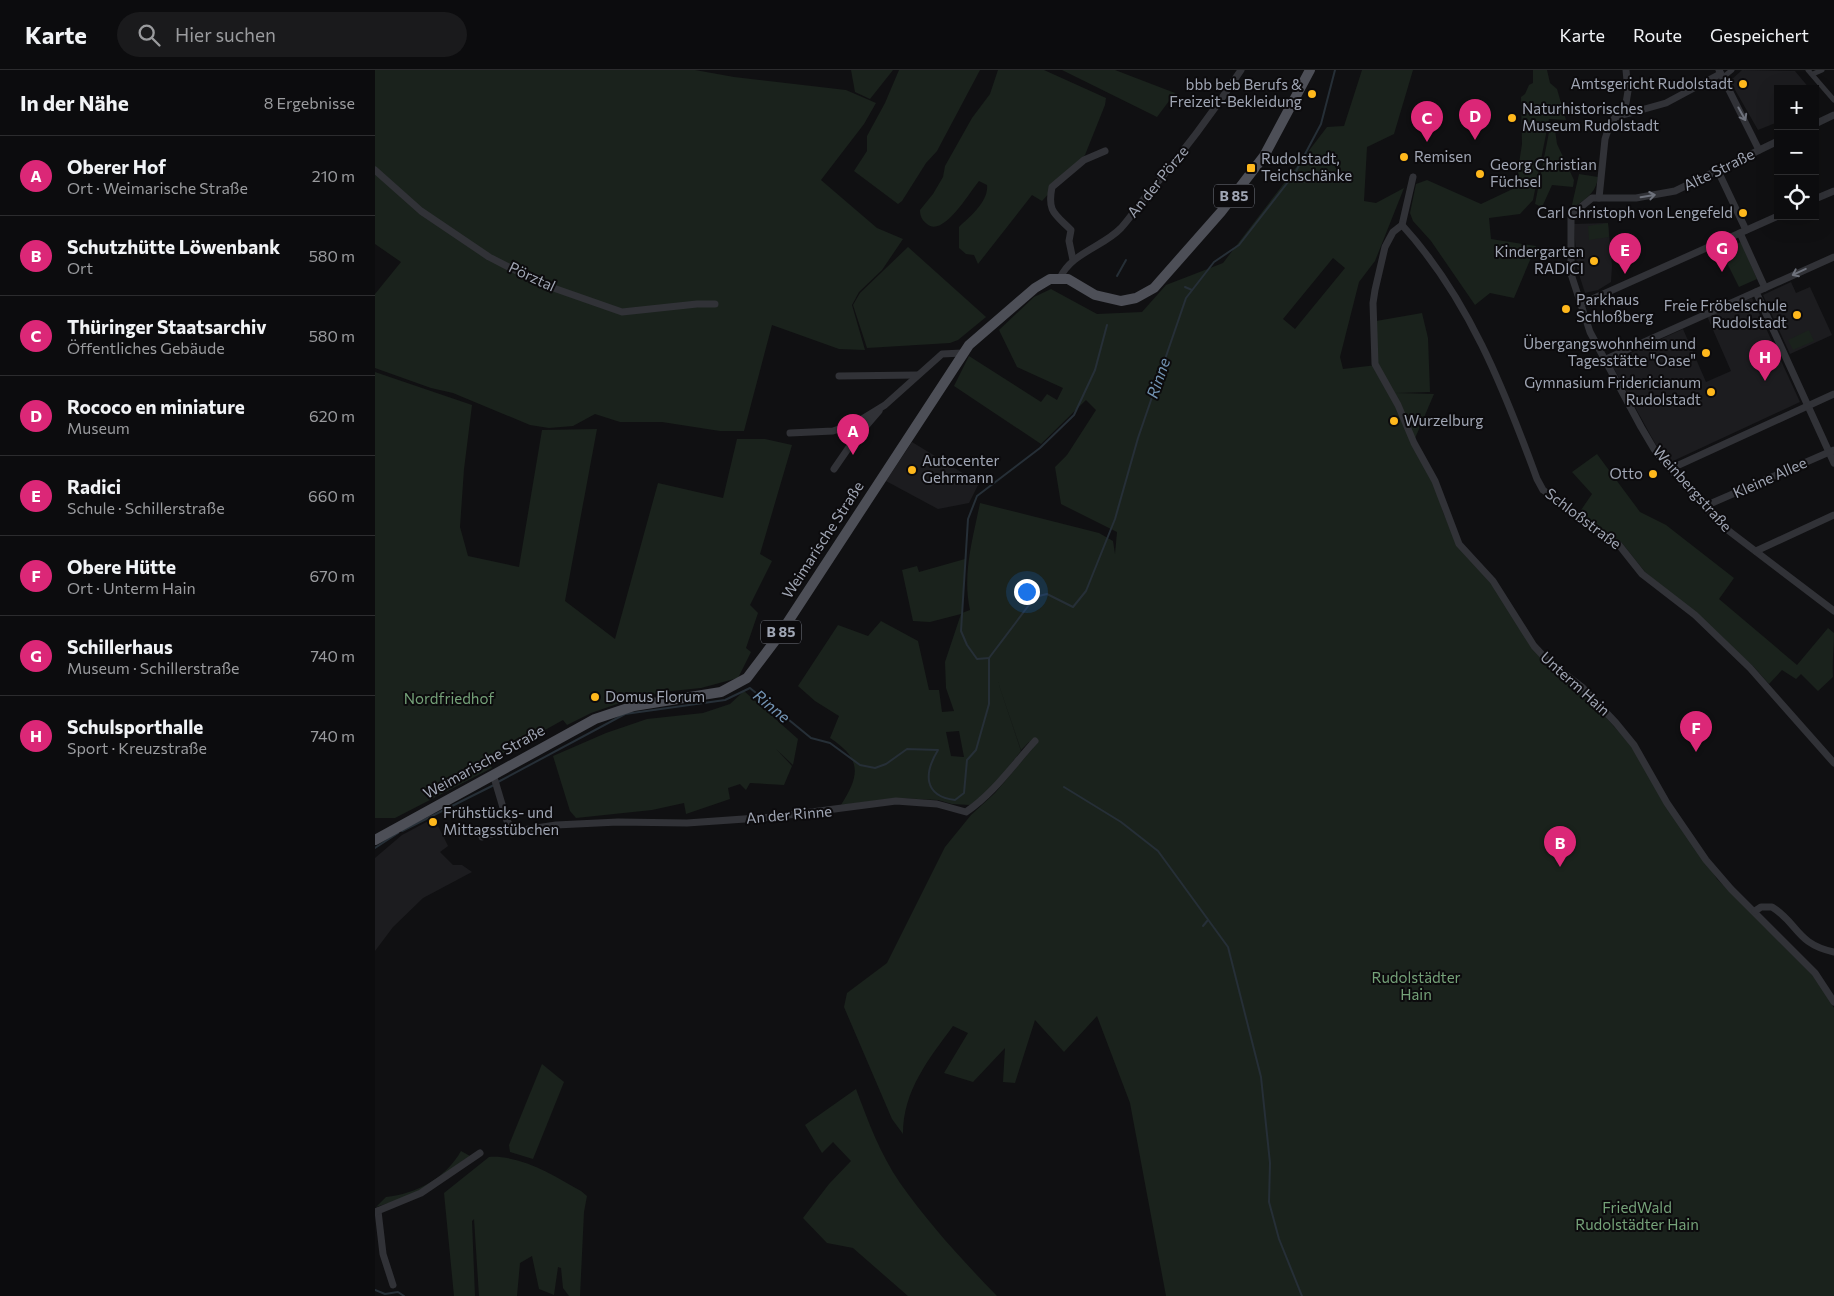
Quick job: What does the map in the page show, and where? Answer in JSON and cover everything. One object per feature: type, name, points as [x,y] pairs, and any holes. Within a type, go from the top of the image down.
[{"type":"main road","name":"B 85","points":[[1060,278],[1068,279],[1095,295],[1111,300],[1131,300],[1154,288],[1221,212],[1264,156],[1310,70]]},
{"type":"main road","name":"Weimarische Straße","points":[[375,840],[496,780],[595,719],[622,709],[712,695],[734,686],[747,678],[778,637],[962,353],[1035,288],[1050,280],[1060,278]]},
{"type":"street","points":[[1599,198],[1605,138],[1610,124],[1626,103],[1626,70]]},
{"type":"street","points":[[1616,117],[1666,103],[1720,74],[1732,70]]},
{"type":"street","points":[[1822,70],[1811,72],[1834,100]]},
{"type":"street","name":"An der Pörze","points":[[1060,278],[1065,267],[1073,260],[1102,243],[1125,222],[1198,132],[1238,71]]},
{"type":"street","points":[[1720,74],[1759,150]]},
{"type":"street","points":[[1819,122],[1834,114]]},
{"type":"street","name":"Alte Straße","points":[[1599,198],[1636,198],[1675,191],[1774,143]]},
{"type":"street","points":[[1073,260],[1069,241],[1071,230],[1051,210],[1049,204],[1052,187],[1084,160],[1105,151]]},
{"type":"street","name":"Pörztal","points":[[375,170],[421,212],[489,257],[542,284],[622,312],[689,304],[715,304]]},
{"type":"street","points":[[1718,171],[1765,288]]},
{"type":"street","points":[[1402,225],[1413,177]]},
{"type":"street","points":[[1819,197],[1834,191]]},
{"type":"street","name":"Weinbergstraße","points":[[1599,198],[1587,201],[1571,215],[1571,274],[1590,332],[1654,449],[1729,530],[1834,612]]},
{"type":"street","points":[[1581,304],[1774,218]]},
{"type":"street","name":"Unterm Hain","points":[[1402,225],[1393,232],[1385,247],[1375,290],[1373,303],[1375,364],[1398,405],[1414,443],[1435,481],[1459,544],[1493,580],[1534,646],[1549,662],[1582,687],[1612,718],[1634,746],[1667,803],[1706,860],[1731,889],[1815,973],[1834,1002]]},
{"type":"street","name":"Schloßstraße","points":[[1402,225],[1422,247],[1475,330],[1508,399],[1537,479],[1543,490],[1619,545],[1642,574],[1695,615],[1750,668],[1834,764]]},
{"type":"street","points":[[1604,360],[1834,256]]},
{"type":"street","points":[[1756,292],[1831,451],[1834,463]]},
{"type":"street","points":[[790,432],[833,431],[854,424],[885,405],[942,354],[962,353]]},
{"type":"street","points":[[839,376],[917,375]]},
{"type":"street","points":[[1670,468],[1834,394]]},
{"type":"street","name":"Weimarische Straße","points":[[834,469],[854,440],[885,405]]},
{"type":"street","name":"Kleine Allee","points":[[1705,506],[1831,451]]},
{"type":"street","points":[[1756,551],[1834,515]]},
{"type":"street","name":"An der Rinne","points":[[482,837],[512,828],[523,830],[557,825],[618,822],[696,822],[773,817],[896,801],[937,804],[966,812],[993,791],[1035,740]]},
{"type":"street","points":[[496,780],[507,821],[512,828]]},
{"type":"street","points":[[1755,911],[1761,907],[1771,907],[1809,943],[1821,949],[1834,952]]},
{"type":"street","points":[[393,1285],[383,1254],[376,1212],[427,1190],[480,1153]]},
{"type":"shaded area","points":[[1742,70],[1795,71],[1807,85],[1774,85],[1774,124],[1758,130],[1730,81]]},
{"type":"shaded area","name":"Kindergarten RADICI","points":[[1608,223],[1612,266],[1611,282],[1598,290],[1585,293],[1577,268],[1574,224]]},
{"type":"shaded area","name":"Freie Fröbelschule Rudolstadt","points":[[1791,282],[1796,293],[1810,287],[1832,335],[1790,354],[1763,295]]},
{"type":"shaded area","name":"Gymnasium Fridericianum Rudolstadt","points":[[1752,298],[1800,402],[1673,461],[1669,460],[1656,445],[1612,365],[1613,361],[1683,329],[1706,382],[1731,371],[1707,316]]},
{"type":"shaded area","points":[[912,442],[979,483],[969,503],[938,509],[886,481]]},
{"type":"shaded area","points":[[434,818],[448,846],[440,852],[453,865],[462,865],[472,872],[423,898],[393,927],[375,951],[375,858],[402,835]]},
{"type":"green space","points":[[375,70],[695,70],[734,77],[846,90],[876,103],[864,124],[821,180],[877,228],[903,239],[882,270],[859,292],[852,305],[865,350],[839,349],[772,325],[744,431],[720,431],[662,422],[620,422],[595,414],[573,426],[549,428],[530,425],[453,393],[431,388],[375,368],[375,294],[401,262],[375,244]]},
{"type":"green space","points":[[851,70],[893,70],[870,99],[855,92]]},
{"type":"green space","points":[[899,70],[980,70],[937,151],[926,163],[902,201],[898,204],[854,171],[867,151],[867,136],[885,103]]},
{"type":"green space","points":[[998,70],[1044,70],[1106,98],[1085,155],[1042,201],[1032,195],[978,264],[974,255],[966,254],[959,248],[959,227],[982,203],[987,191],[987,185],[979,181],[948,220],[940,225],[933,227],[927,224],[920,214],[920,210],[933,194],[943,177],[945,166],[972,118],[990,94]]},
{"type":"green space","points":[[1062,70],[1115,70],[1175,93],[1157,117]]},
{"type":"green space","name":"Rudolstädter Hain","points":[[1362,70],[1413,70],[1394,134],[1367,147],[1364,201],[1376,203],[1404,188],[1375,261],[1359,282],[1340,357],[1343,369],[1377,365],[1376,321],[1422,313],[1428,338],[1430,392],[1396,393],[1434,394],[1413,443],[1434,482],[1443,512],[1457,545],[1496,589],[1536,652],[1550,667],[1583,692],[1629,743],[1717,879],[1801,961],[1819,982],[1834,1008],[1834,1296],[1166,1296],[1130,1103],[1097,1016],[1064,1052],[1035,1020],[1015,1083],[1003,1082],[1005,1048],[973,1082],[944,1073],[968,1033],[953,1026],[927,1063],[912,1089],[904,1118],[903,1134],[892,1119],[844,1007],[847,993],[887,963],[945,847],[971,815],[995,793],[1033,748],[1029,742],[1021,750],[997,679],[1021,751],[991,789],[970,805],[952,804],[938,800],[897,798],[841,805],[852,785],[855,768],[848,753],[830,738],[839,716],[815,701],[798,686],[838,625],[868,636],[881,621],[918,641],[929,690],[939,690],[942,712],[954,711],[946,688],[945,662],[961,614],[930,622],[913,621],[902,570],[917,566],[919,572],[965,559],[962,613],[970,610],[967,583],[968,570],[980,503],[1099,533],[1113,541],[1115,554],[1117,532],[1061,504],[1055,467],[1067,455],[1096,410],[1086,400],[1041,444],[954,386],[969,356],[1041,402],[1047,394],[1057,400],[1063,388],[1017,367],[999,330],[1034,297],[1051,289],[1097,314],[1142,312],[1166,285],[1223,263],[1327,127],[1344,126]],"holes":[[[1333,258],[1345,268],[1295,329],[1283,319]],[[959,731],[964,757],[951,756],[946,732]]]},
{"type":"green space","points":[[1533,70],[1547,70],[1550,83],[1557,89],[1566,120],[1549,119],[1533,200],[1520,214],[1489,218],[1491,239],[1536,246],[1514,298],[1490,293],[1475,305],[1431,241],[1413,221],[1410,213],[1416,184],[1427,180],[1481,204],[1519,186],[1518,170],[1522,144],[1521,97],[1525,94],[1529,85],[1533,83]]},
{"type":"green space","points":[[1551,122],[1554,123],[1557,144],[1574,180],[1573,187],[1552,185],[1542,207],[1535,204]]},
{"type":"green space","points":[[1579,174],[1598,177],[1597,183],[1589,196],[1571,209]]},
{"type":"green space","points":[[1608,223],[1609,237],[1589,240],[1588,226]]},
{"type":"green space","points":[[1741,242],[1757,279],[1739,287],[1721,251]]},
{"type":"green space","points":[[908,247],[986,317],[958,340],[950,343],[867,348],[853,305],[860,293]]},
{"type":"green space","points":[[1809,330],[1814,341],[1793,350],[1788,340]]},
{"type":"green space","name":"Nordfriedhof","points":[[375,372],[472,405],[464,469],[460,527],[468,556],[519,567],[542,430],[597,429],[565,601],[615,639],[658,483],[723,498],[737,439],[765,439],[792,445],[760,554],[772,561],[750,605],[758,613],[746,648],[751,652],[738,678],[701,688],[662,692],[623,702],[591,713],[567,725],[563,720],[489,761],[492,768],[395,818],[375,818]]},
{"type":"green space","points":[[1597,454],[1640,512],[1666,525],[1734,578],[1719,599],[1797,665],[1828,628],[1834,633],[1833,677],[1818,691],[1801,674],[1796,679],[1782,670],[1769,684],[1753,666],[1645,572],[1622,543],[1579,513],[1592,494],[1572,472]]},
{"type":"green space","points":[[744,691],[798,739],[793,765],[776,749],[792,766],[784,785],[750,783],[746,790],[740,784],[728,788],[730,799],[686,814],[684,803],[652,810],[576,818],[570,811],[553,756],[606,733],[647,719],[703,713],[730,704]]},
{"type":"green space","points":[[542,1064],[564,1082],[533,1159],[510,1152],[509,1145]]},
{"type":"green space","points":[[856,1089],[880,1149],[900,1183],[946,1241],[997,1296],[908,1296],[853,1248],[827,1243],[803,1218],[829,1184],[851,1161],[833,1142],[822,1153],[805,1125]]},
{"type":"green space","points":[[461,1151],[470,1156],[437,1182],[412,1195],[376,1207],[386,1197],[419,1188],[439,1177],[455,1161]]},
{"type":"green space","points":[[489,1157],[513,1159],[537,1167],[587,1196],[584,1212],[580,1296],[569,1296],[563,1288],[561,1268],[558,1267],[554,1295],[539,1289],[532,1256],[520,1263],[517,1296],[479,1296],[474,1219],[472,1221],[475,1296],[454,1296],[444,1193]]},
{"type":"waterway","name":"Rinne","points":[[498,782],[625,714],[725,700],[750,688],[811,738],[830,743],[860,765],[875,768],[886,764],[907,749],[938,750],[930,767],[929,782],[932,788],[937,794],[955,800],[964,793],[967,760],[976,750],[989,704],[989,658],[1035,597],[1047,594],[1073,607],[1086,591],[1115,519],[1138,438],[1186,298],[1214,262],[1239,245],[1295,173],[1321,124],[1335,70]]},
{"type":"waterway","name":"Rinne","points":[[1117,276],[1126,260]]},
{"type":"waterway","name":"Rinne","points":[[1185,287],[1192,290]]},
{"type":"waterway","name":"Rinne","points":[[989,658],[977,659],[967,645],[961,631],[968,519],[977,496],[1040,448],[1074,415],[1095,370],[1107,325]]},
{"type":"waterway","name":"Rinne","points":[[402,831],[494,785]]},
{"type":"waterway","points":[[1064,787],[1121,822],[1158,851],[1228,947],[1261,1077],[1270,1163],[1269,1202],[1279,1239],[1302,1296]]},
{"type":"waterway","name":"Rinne","points":[[375,848],[398,833]]},
{"type":"waterway","points":[[1203,926],[1208,920]]},
{"type":"waterway","points":[[375,1290],[385,1294],[398,1292],[404,1296]]},
{"type":"place","name":"Amtsgericht Rudolstadt","points":[[1743,84]]},
{"type":"place","name":"bbb beb Berufs & Freizeit-Bekleidung","points":[[1312,94]]},
{"type":"place","name":"Naturhistorisches Museum Rudolstadt","points":[[1512,118]]},
{"type":"place","name":"Rococo en miniature","points":[[1475,140]]},
{"type":"place","name":"Thüringer Staatsarchiv","points":[[1427,142]]},
{"type":"place","name":"Remisen","points":[[1404,157]]},
{"type":"place","name":"Rudolstadt, Teichschänke","points":[[1251,168]]},
{"type":"place","name":"Georg Christian Füchsel","points":[[1480,174]]},
{"type":"place","name":"Carl Christoph von Lengefeld","points":[[1743,213]]},
{"type":"place","name":"Kindergarten RADICI","points":[[1594,261]]},
{"type":"place","name":"Schillerhaus","points":[[1722,272]]},
{"type":"place","name":"Radici","points":[[1625,274]]},
{"type":"place","name":"Parkhaus Schloßberg","points":[[1566,309]]},
{"type":"place","name":"Freie Fröbelschule Rudolstadt","points":[[1797,315]]},
{"type":"place","name":"Übergangswohnheim und Tagesstätte \"Oase\"","points":[[1706,353]]},
{"type":"place","name":"Schulsporthalle","points":[[1765,381]]},
{"type":"place","name":"Gymnasium Fridericianum Rudolstadt","points":[[1711,392]]},
{"type":"place","name":"Wurzelburg","points":[[1394,421]]},
{"type":"place","name":"Oberer Hof","points":[[853,455]]},
{"type":"place","name":"Autocenter Gehrmann","points":[[912,470]]},
{"type":"place","name":"Otto","points":[[1653,474]]},
{"type":"place","name":"Domus Florum","points":[[595,697]]},
{"type":"place","name":"Obere Hütte","points":[[1696,752]]},
{"type":"place","name":"Frühstücks- und Mittagsstübchen","points":[[433,822]]},
{"type":"place","name":"Schutzhütte Löwenbank","points":[[1560,867]]},
{"type":"park label","name":"FriedWald Rudolstädter Hain","points":[[1637,1216]]}]
